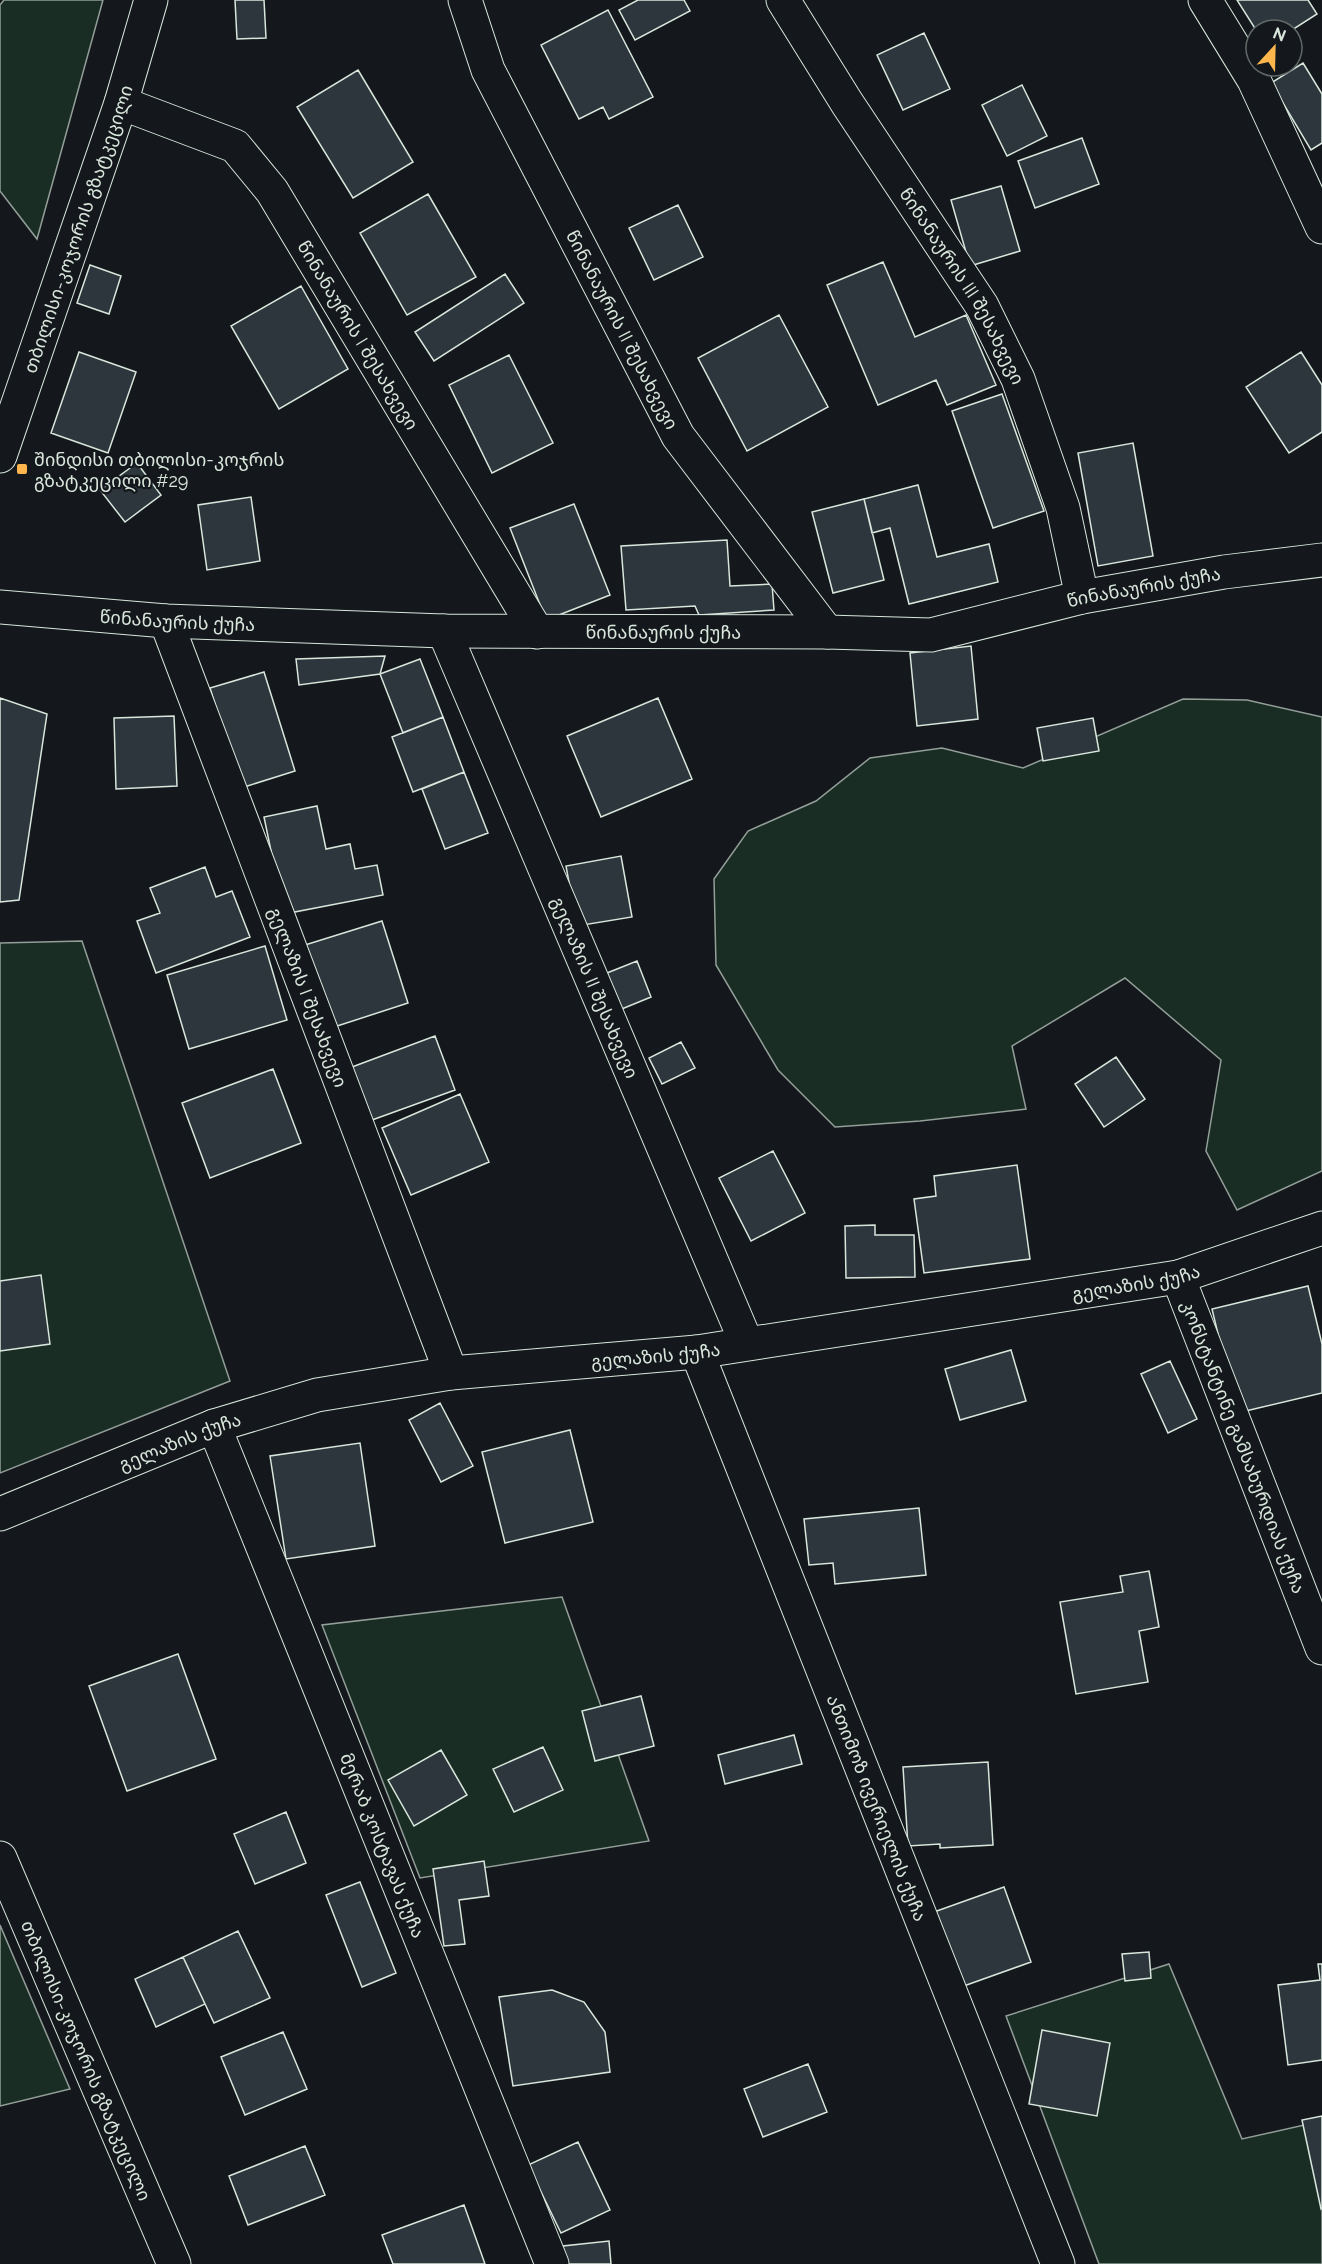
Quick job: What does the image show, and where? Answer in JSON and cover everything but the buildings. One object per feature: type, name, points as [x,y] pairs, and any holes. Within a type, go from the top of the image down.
[{"type":"street","name":"თბილისი-კოჯორის გზატკეცილი","points":[[0,456],[121,103],[151,0]]},
{"type":"street","name":"წინანაურის II შესახვევი","points":[[465,0],[488,70],[678,436],[827,632]]},
{"type":"street","name":"წინანაურის III შესახვევი","points":[[783,0],[847,104],[982,306],[1018,379],[1063,508],[1082,597]]},
{"type":"street","points":[[1205,0],[1254,80],[1322,227]]},
{"type":"street","name":"წინანაურის I შესახვევი","points":[[121,103],[235,146],[272,191],[537,632]]},
{"type":"street","name":"წინანაურის ქუჩა","points":[[0,607],[166,621],[444,631],[827,632],[931,635],[1082,597],[1224,572],[1322,560]]},
{"type":"street","name":"გელაზის I შესახვევი","points":[[166,621],[451,1373]]},
{"type":"street","name":"გელაზის II შესახვევი","points":[[444,631],[746,1342]]},
{"type":"street","name":"გელაზის ქუჩა","points":[[0,1514],[214,1426],[316,1395],[451,1373],[697,1352],[746,1342],[1178,1277],[1322,1228]]},
{"type":"street","name":"კონსტანტინე გამსახურდიას ქუჩა","points":[[1178,1277],[1322,1648]]},
{"type":"street","name":"ანთიმოზ ივერიელის ქუჩა","points":[[697,1352],[1059,2264]]},
{"type":"street","name":"მერაბ კოსტავას ქუჩა","points":[[214,1426],[552,2264]]},
{"type":"street","name":"თბილისი-კოჯორის გზატკეცილი","points":[[0,1858],[174,2264]]},
{"type":"green space","points":[[4,0],[103,0],[37,239],[0,191],[0,5]]},
{"type":"green space","points":[[1183,699],[1247,700],[1322,717],[1322,1171],[1237,1210],[1206,1151],[1221,1060],[1125,978],[1012,1046],[1026,1109],[920,1121],[835,1127],[778,1070],[716,965],[714,879],[748,831],[816,801],[870,758],[942,748],[1023,768]]},
{"type":"green space","points":[[82,941],[230,1381],[0,1473],[0,943]]},
{"type":"green space","points":[[562,1597],[649,1841],[420,1878],[322,1625]]},
{"type":"green space","points":[[0,1925],[70,2089],[0,2106]]},
{"type":"green space","points":[[1169,1964],[1242,2139],[1322,2121],[1322,2264],[1099,2264],[1006,2016]]},
{"type":"place","name":"შინდისი თბილისი-კოჯრის გზატკეცილი #29","points":[[22,469]]}]
